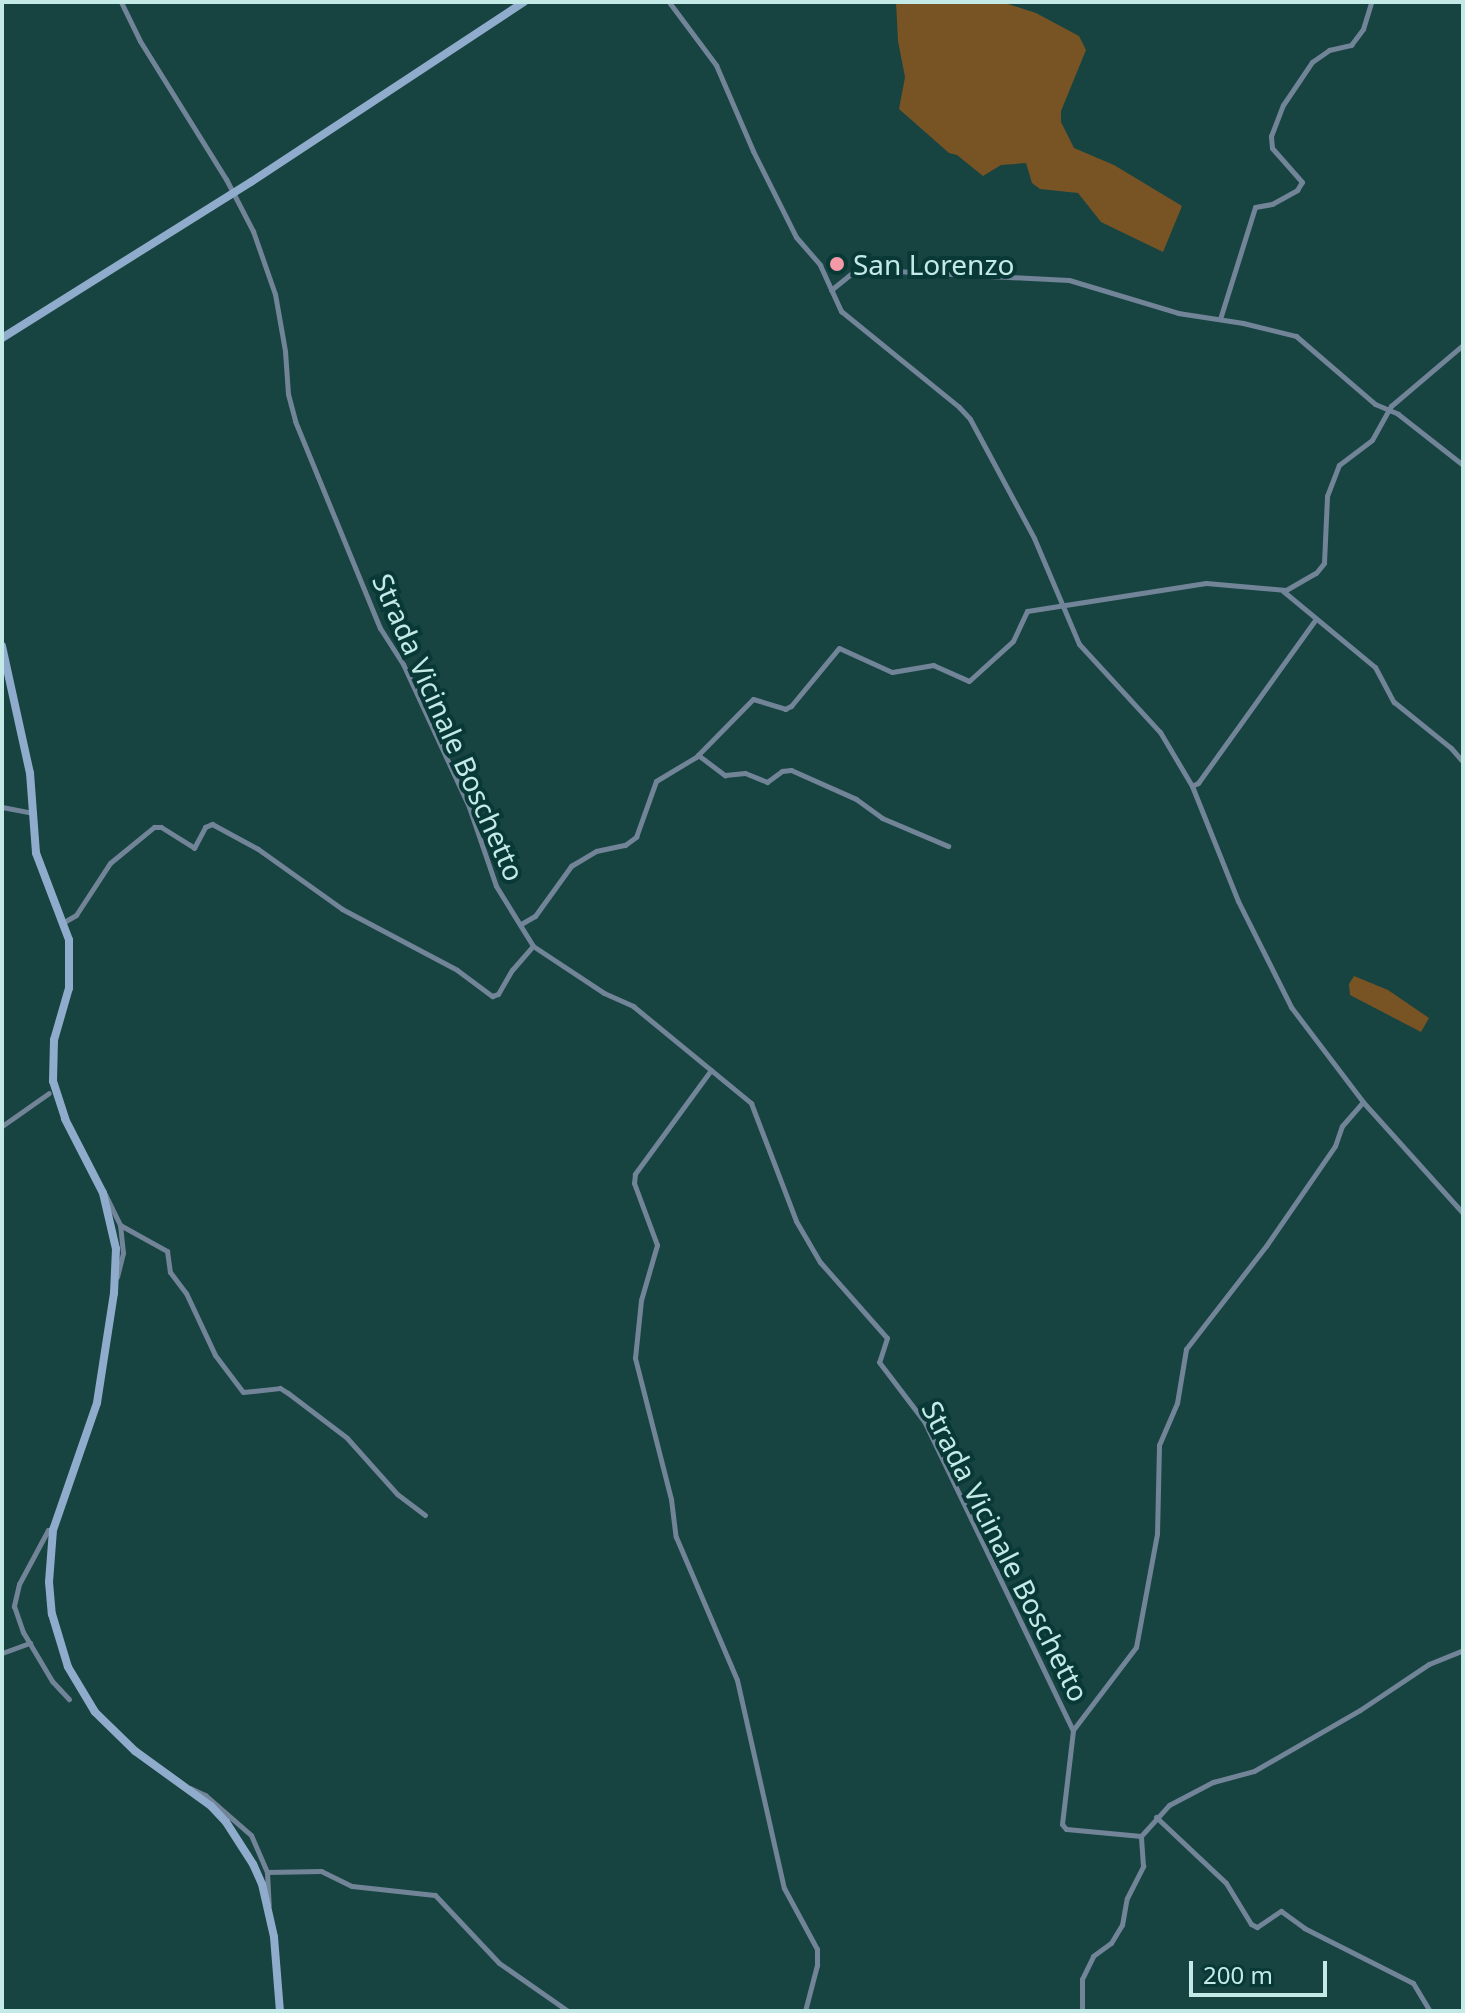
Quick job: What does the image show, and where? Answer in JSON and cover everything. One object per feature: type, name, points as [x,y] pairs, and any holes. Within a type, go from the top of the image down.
[{"type":"main road","points":[[2,338],[251,182],[524,2]]},
{"type":"main road","points":[[2,646],[30,773],[36,853],[69,940],[70,976],[54,1040],[53,1081],[64,1118],[103,1193],[114,1235],[115,1278],[97,1403],[53,1530],[49,1582],[52,1614],[61,1649],[77,1685],[95,1712],[119,1737],[190,1788],[226,1822],[240,1841],[262,1884],[269,1910],[280,2011]]},
{"type":"street","name":"Strada Vicinale Boschetto","points":[[121,2],[140,41],[246,216],[262,253],[282,326],[290,406],[375,615],[403,664],[469,807],[490,875],[533,946],[604,993],[633,1006],[751,1103],[796,1221],[820,1262],[887,1338],[879,1362],[924,1421],[1073,1730]]},
{"type":"street","points":[[669,2],[716,65],[796,237],[820,265],[846,316],[970,419],[1034,538],[1083,650],[1160,732],[1192,786],[1255,939],[1291,1007],[1363,1102],[1463,1213]]},
{"type":"street","points":[[1220,319],[1255,207],[1272,204],[1300,187],[1299,177],[1272,148],[1273,128],[1283,105],[1312,62],[1329,50],[1351,45],[1363,29],[1371,2]]},
{"type":"street","points":[[831,290],[857,269],[1069,280],[1178,313],[1296,336],[1369,399],[1390,410],[1463,465]]},
{"type":"street","points":[[1282,590],[1322,568],[1330,483],[1343,460],[1372,440],[1390,410],[1463,345]]},
{"type":"street","points":[[521,924],[535,916],[571,866],[596,851],[625,845],[636,837],[656,781],[698,755],[753,699],[785,709],[791,706],[839,648],[892,672],[933,665],[969,681],[1013,641],[1024,613],[1061,604],[1206,583],[1239,583],[1282,590],[1375,667],[1394,702],[1451,748],[1463,762]]},
{"type":"street","points":[[1192,786],[1198,783],[1315,620]]},
{"type":"street","points":[[698,755],[725,775],[745,773],[767,782],[782,771],[791,770],[856,799],[882,818],[948,846]]},
{"type":"street","points":[[2,807],[32,813]]},
{"type":"street","points":[[64,922],[76,915],[110,863],[154,827],[161,827],[194,848],[205,827],[212,824],[287,868],[342,909],[457,970],[492,996],[498,994],[517,963],[533,946]]},
{"type":"street","points":[[711,1070],[635,1174],[634,1183],[657,1245],[641,1300],[635,1358],[671,1499],[676,1537],[737,1680],[784,1888],[817,1949],[817,1965],[805,2011]]},
{"type":"street","points":[[2,1126],[49,1093]]},
{"type":"street","points":[[1141,1836],[1066,1829],[1062,1824],[1073,1730],[1136,1647],[1157,1534],[1159,1445],[1177,1403],[1186,1349],[1266,1246],[1335,1146],[1342,1126],[1363,1102]]},
{"type":"street","points":[[103,1193],[120,1225],[123,1253],[115,1278]]},
{"type":"street","points":[[120,1225],[167,1251],[170,1258],[168,1268],[186,1293],[209,1343],[243,1392],[249,1394],[271,1388],[288,1393],[347,1438],[397,1494],[425,1515]]},
{"type":"street","points":[[53,1530],[48,1530],[13,1603],[30,1643],[52,1681],[69,1699]]},
{"type":"street","points":[[2,1603],[13,1603]]},
{"type":"street","points":[[2,1653],[30,1643]]},
{"type":"street","points":[[1082,2011],[1082,1979],[1093,1956],[1111,1943],[1122,1925],[1127,1898],[1143,1866],[1141,1836],[1156,1817],[1179,1798],[1213,1782],[1254,1771],[1360,1710],[1429,1664],[1463,1650]]},
{"type":"street","points":[[190,1788],[205,1795],[251,1835],[267,1872],[269,1910]]},
{"type":"street","points":[[1156,1817],[1226,1883],[1241,1913],[1251,1924],[1257,1927],[1281,1911],[1304,1928],[1413,1983],[1430,2011]]},
{"type":"street","points":[[267,1872],[321,1871],[352,1886],[435,1895],[449,1906],[465,1928],[499,1963],[568,2011]]},
{"type":"shaded area","points":[[896,2],[1008,4],[1036,13],[1079,36],[1086,50],[1061,111],[1061,122],[1074,148],[1114,165],[1182,206],[1163,252],[1101,222],[1078,193],[1040,189],[1032,183],[1026,163],[1001,165],[983,176],[957,155],[949,153],[899,109],[905,77],[898,41]]},
{"type":"shaded area","points":[[1354,976],[1388,990],[1429,1018],[1421,1032],[1350,995],[1349,984]]},
{"type":"place","name":"San Lorenzo","points":[[837,264]]}]
